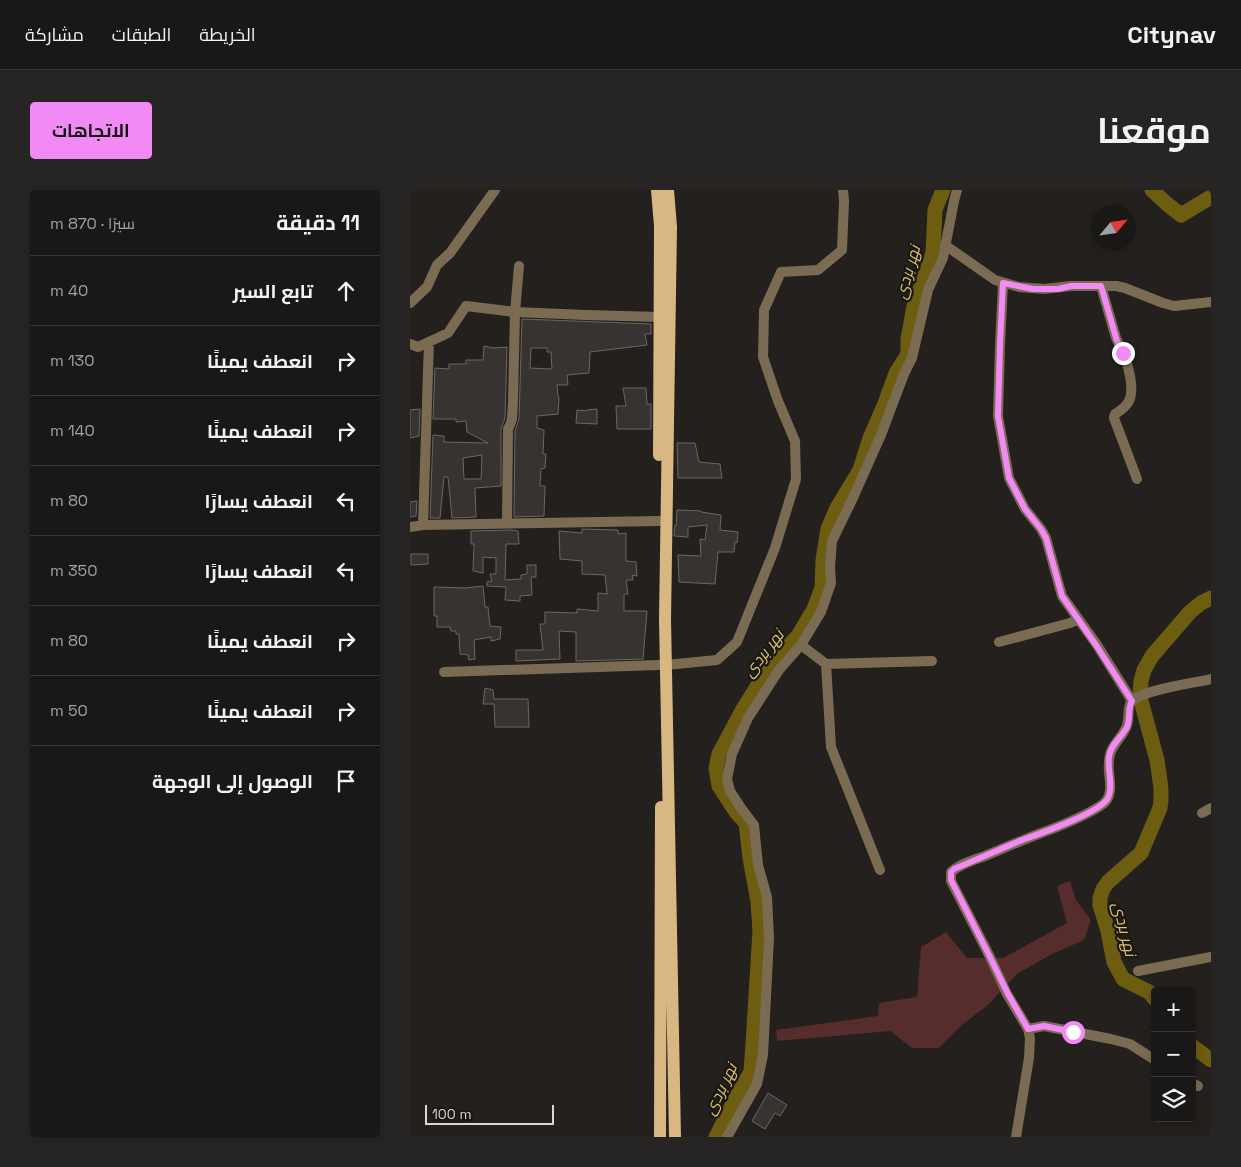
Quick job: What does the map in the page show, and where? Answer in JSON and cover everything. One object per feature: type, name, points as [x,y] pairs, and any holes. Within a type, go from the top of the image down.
[{"type":"main road","points":[[657,190],[660,226],[659,521],[675,1137]]},
{"type":"main road","points":[[660,1137],[661,761],[671,227],[668,190]]},
{"type":"street","points":[[410,303],[427,288],[437,265],[450,253],[495,190]]},
{"type":"street","points":[[444,672],[663,665],[717,660],[737,642],[775,548],[796,479],[795,441],[778,401],[763,357],[764,310],[781,272],[818,270],[842,250],[844,201],[842,190]]},
{"type":"street","points":[[726,1137],[757,1084],[764,1055],[769,938],[767,897],[758,865],[754,825],[730,791],[727,779],[732,754],[748,718],[779,670],[801,645],[821,612],[831,583],[832,541],[881,435],[912,358],[928,290],[943,258],[957,190]]},
{"type":"street","points":[[945,245],[995,280],[1019,287],[1058,289],[1071,286],[1116,286],[1174,306],[1211,302]]},
{"type":"street","points":[[507,523],[508,429],[512,419],[514,401],[515,312],[518,266]]},
{"type":"street","points":[[1003,283],[998,416],[1009,478],[1025,509],[1046,538],[1062,596],[1110,665],[1126,694],[1133,700]]},
{"type":"street","points":[[1101,286],[1117,341],[1128,366],[1131,392],[1129,400],[1124,408],[1115,414],[1114,418],[1137,479]]},
{"type":"street","points":[[410,344],[418,347],[448,333],[466,306],[515,312],[660,317]]},
{"type":"street","points":[[423,525],[428,342]]},
{"type":"street","points":[[410,527],[423,525],[659,521]]},
{"type":"street","points":[[999,642],[1078,619]]},
{"type":"street","points":[[801,645],[826,664],[932,661]]},
{"type":"street","points":[[826,664],[831,748],[880,870]]},
{"type":"street","points":[[1016,1137],[1029,1058],[1030,1038],[1028,1029],[958,896],[951,880],[951,872],[973,860],[1081,816],[1106,802],[1110,789],[1108,766],[1110,752],[1127,726],[1129,721],[1129,705],[1133,700],[1149,692],[1211,680]]},
{"type":"street","points":[[1138,970],[1211,957]]},
{"type":"street","points":[[1028,1029],[1044,1026],[1111,1039],[1130,1044],[1151,1057]]},
{"type":"shaded area","points":[[1070,881],[1076,900],[1091,920],[1084,940],[1052,954],[1017,974],[988,1005],[963,1024],[939,1048],[912,1048],[890,1031],[777,1041],[776,1030],[878,1016],[879,1003],[917,997],[921,947],[946,932],[967,958],[1003,958],[1067,923],[1057,886]]},
{"type":"building","points":[[522,319],[651,324],[651,334],[645,334],[647,345],[590,352],[589,373],[567,375],[568,385],[557,385],[559,398],[558,414],[537,416],[537,428],[544,430],[543,454],[546,454],[545,468],[541,469],[540,486],[545,486],[544,516],[514,517],[515,431],[519,419]],"holes":[[[531,348],[547,348],[547,352],[551,352],[552,369],[530,368]]]},
{"type":"building","points":[[484,346],[493,348],[507,347],[505,418],[501,429],[501,486],[475,488],[476,517],[452,518],[448,477],[444,477],[440,518],[430,518],[433,435],[444,436],[444,442],[488,443],[467,432],[466,421],[456,422],[456,419],[433,419],[435,368],[449,369],[449,364],[466,364],[466,360],[483,360]],"holes":[[[482,455],[481,479],[464,479],[463,458]]]},
{"type":"building","points":[[623,388],[646,388],[647,404],[651,404],[651,429],[617,429],[616,406],[626,406]]},
{"type":"building","points":[[420,409],[419,436],[410,438],[410,410]]},
{"type":"building","points":[[597,409],[597,424],[576,423],[577,410]]},
{"type":"building","points":[[677,443],[695,443],[699,462],[720,464],[722,478],[678,478]]},
{"type":"building","points":[[417,501],[416,516],[410,517],[410,502]]},
{"type":"building","points":[[677,510],[701,511],[721,515],[720,530],[738,532],[734,552],[718,552],[715,584],[679,582],[678,555],[701,556],[700,539],[705,540],[707,525],[688,527],[688,537],[674,536]]},
{"type":"building","points":[[582,529],[618,530],[618,534],[626,533],[626,561],[636,562],[637,576],[632,575],[633,580],[626,580],[628,594],[624,594],[624,611],[647,611],[643,659],[576,661],[576,632],[559,631],[560,659],[516,661],[516,650],[543,650],[540,624],[545,624],[545,612],[577,613],[577,609],[598,611],[598,593],[607,594],[605,575],[582,574],[582,561],[560,559],[559,531],[582,533]]},
{"type":"building","points":[[471,531],[518,531],[519,544],[506,544],[505,580],[521,579],[521,575],[527,574],[527,565],[536,565],[536,577],[531,577],[532,595],[520,596],[520,601],[505,600],[506,587],[487,586],[487,582],[492,581],[490,574],[496,574],[496,558],[483,557],[483,573],[473,571],[474,544],[471,544]]},
{"type":"building","points":[[411,554],[428,554],[428,564],[411,565]]},
{"type":"building","points":[[483,586],[485,607],[488,607],[490,626],[501,627],[500,639],[491,641],[491,637],[474,640],[475,659],[469,660],[468,655],[460,654],[459,634],[456,634],[456,631],[451,631],[450,627],[437,627],[437,616],[434,616],[434,587],[466,588]]},
{"type":"building","points":[[485,688],[493,690],[494,699],[528,699],[529,727],[495,727],[494,704],[483,704]]},
{"type":"building","points":[[768,1093],[787,1105],[780,1116],[775,1113],[765,1129],[752,1121]]},
{"type":"waterway","name":"نهر بردى","points":[[716,1137],[751,1072],[760,931],[758,902],[746,823],[736,812],[719,786],[716,768],[719,754],[763,677],[798,636],[814,609],[822,588],[823,560],[828,529],[837,508],[860,470],[870,438],[896,373],[908,354],[908,339],[914,306],[933,253],[935,210],[943,190]]},
{"type":"waterway","name":"نهر بردى","points":[[1152,190],[1181,215],[1211,197]]},
{"type":"waterway","name":"نهر بردى","points":[[1151,994],[1123,979],[1114,962],[1100,898],[1108,882],[1141,853],[1160,808],[1161,788],[1157,760],[1140,697],[1144,670],[1152,656],[1190,612],[1211,598]]},
{"type":"waterway","name":"نهر بردى","points":[[1196,1049],[1211,1060]]},
{"type":"route","points":[[1073,1032],[1044,1026],[1028,1029],[1008,994],[950,875],[954,869],[973,860],[1081,816],[1106,802],[1110,789],[1108,758],[1127,726],[1129,721],[1129,705],[1132,701],[1110,665],[1062,596],[1046,538],[1025,509],[1009,478],[998,416],[1003,283],[1033,289],[1101,286],[1117,341],[1123,353]]}]
